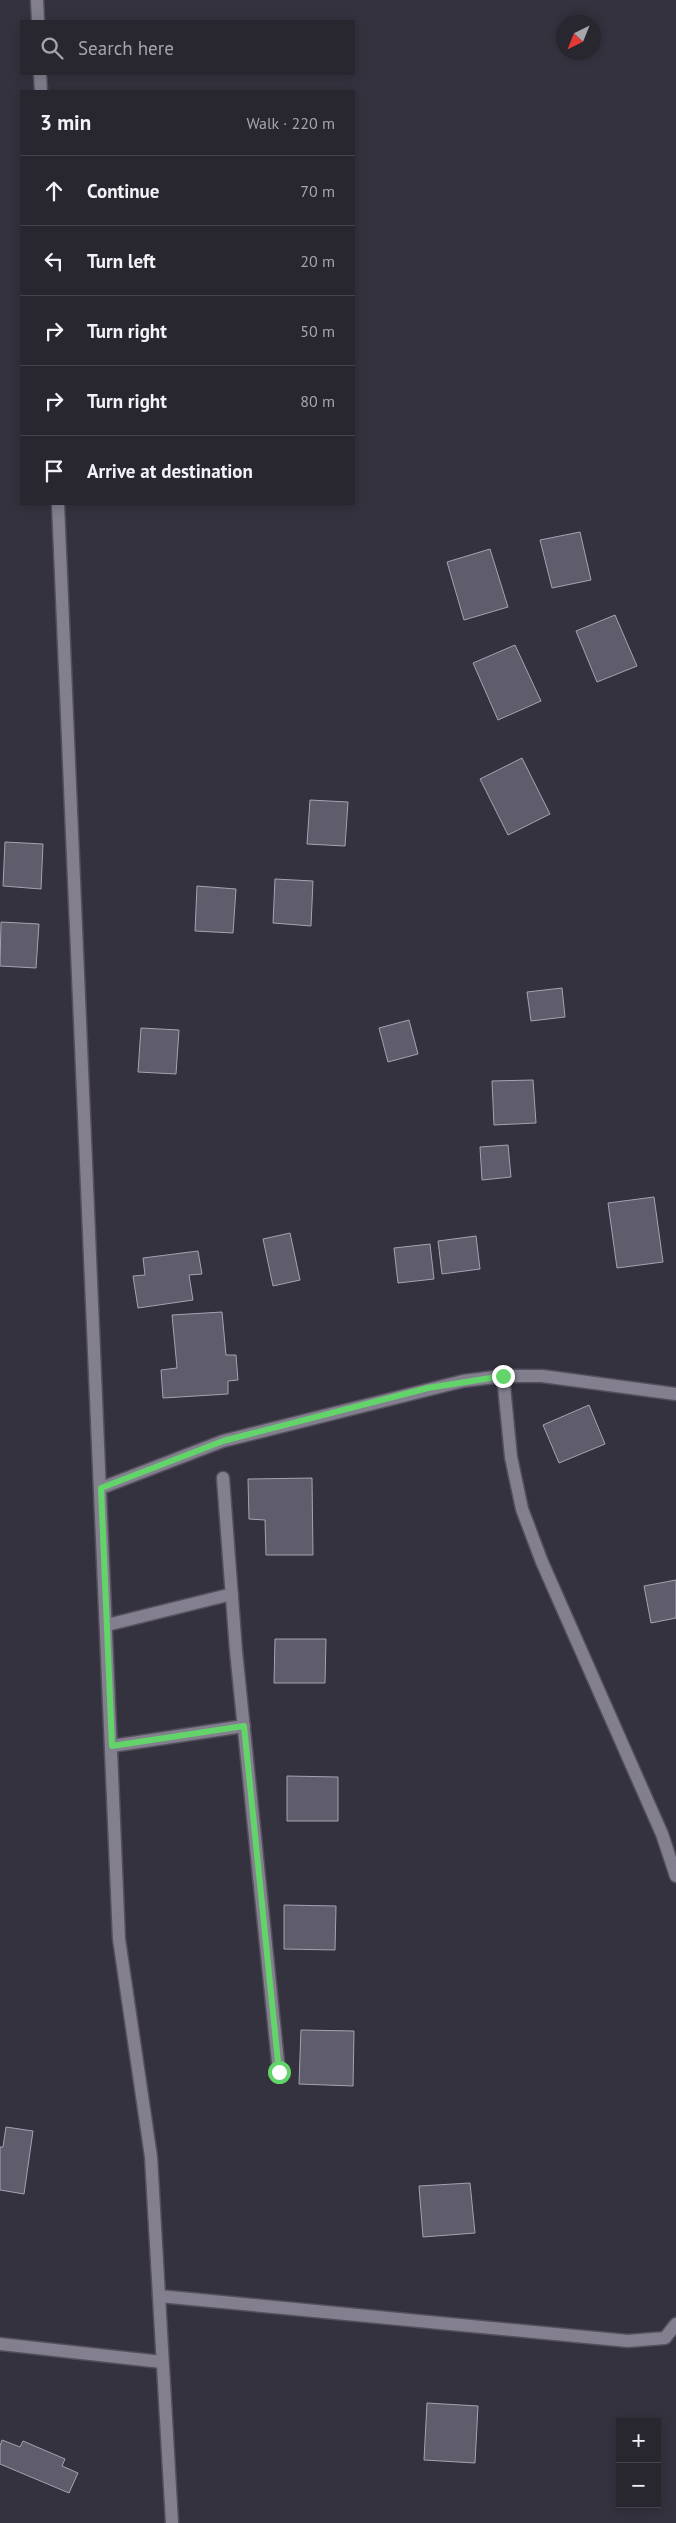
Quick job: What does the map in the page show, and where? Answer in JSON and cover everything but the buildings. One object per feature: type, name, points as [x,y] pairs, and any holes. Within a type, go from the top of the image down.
[{"type":"street","points":[[37,0],[38,20]]},
{"type":"street","points":[[40,75],[41,90]]},
{"type":"street","points":[[58,505],[107,1625],[118,1939],[151,2158],[172,2523]]},
{"type":"street","points":[[101,1488],[223,1441],[428,1388],[503,1376],[542,1376],[676,1394]]},
{"type":"street","points":[[503,1376],[511,1457],[522,1509],[542,1562],[662,1834],[676,1876]]},
{"type":"street","points":[[223,1478],[244,1726],[279,2072]]},
{"type":"street","points":[[107,1625],[232,1594]]},
{"type":"street","points":[[112,1746],[244,1726]]},
{"type":"street","points":[[159,2296],[628,2341],[665,2338],[676,2324]]},
{"type":"street","points":[[0,2344],[162,2362]]},
{"type":"route","points":[[279,2072],[244,1726],[112,1746],[101,1488],[223,1441],[428,1388],[503,1376]]}]
